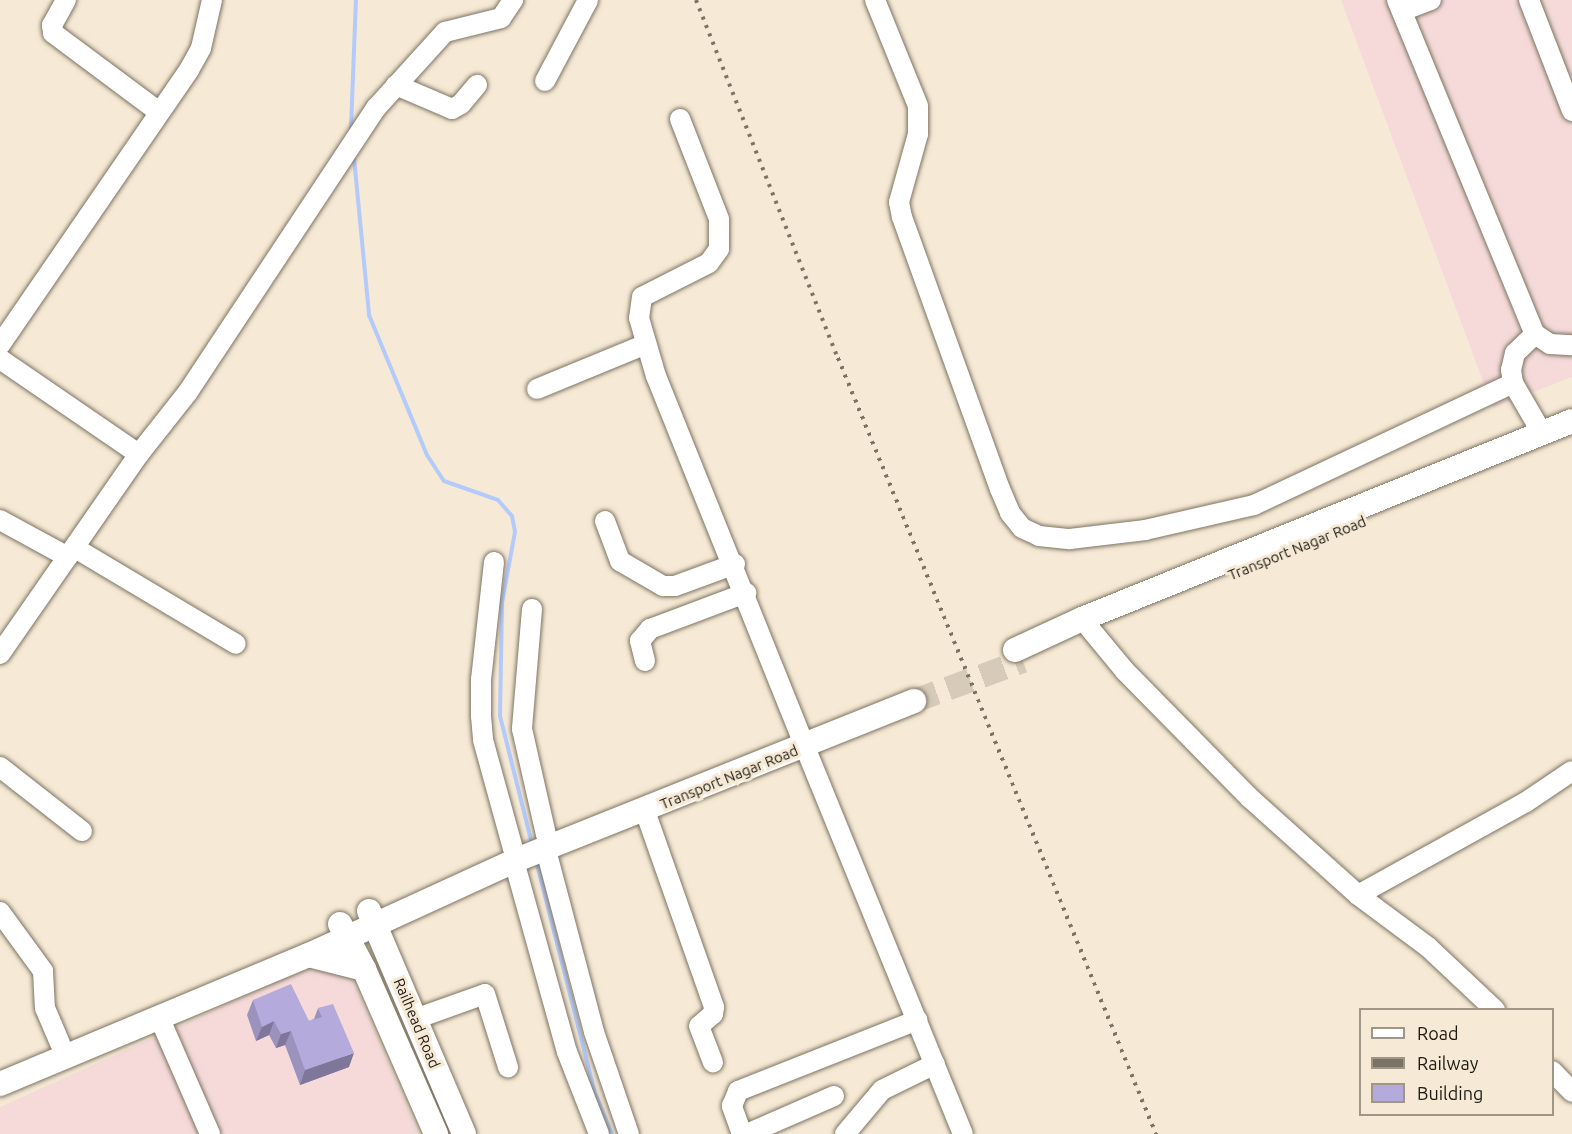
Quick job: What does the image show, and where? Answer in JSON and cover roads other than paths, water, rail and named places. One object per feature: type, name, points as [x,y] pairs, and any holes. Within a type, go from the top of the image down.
[{"type":"main road","name":"Transport Nagar Road","points":[[1019,655],[1572,421]]},
{"type":"main road","name":"Transport Nagar Road","points":[[1086,625],[1572,439]]},
{"type":"main road","name":"Transport Nagar Road","points":[[530,849],[645,811],[913,696]]},
{"type":"main road","points":[[0,1083],[68,1048],[530,849],[803,742]]},
{"type":"main road","points":[[372,918],[399,914],[530,849]]},
{"type":"main road","points":[[387,954],[399,914]]},
{"type":"main road","name":"Railhead Road","points":[[372,918],[464,1134]]},
{"type":"main road","points":[[0,1069],[159,1017],[309,955],[344,930]]},
{"type":"main road","name":"Railhead Road","points":[[344,930],[364,969],[436,1134]]},
{"type":"main road","points":[[309,955],[364,969]]},
{"type":"street","points":[[66,0],[52,25],[53,33],[159,112]]},
{"type":"street","points":[[0,345],[201,48],[212,0]]},
{"type":"street","points":[[0,654],[139,454],[188,392],[376,108],[445,32],[501,18],[513,0]]},
{"type":"street","points":[[545,81],[588,0]]},
{"type":"street","points":[[875,0],[918,106],[918,134],[899,202],[902,217],[1004,497],[1022,528],[1039,536],[1070,539],[1145,530],[1254,505],[1513,383]]},
{"type":"street","points":[[1431,0],[1400,6],[1535,334],[1550,344],[1572,345]]},
{"type":"street","points":[[1529,0],[1572,111]]},
{"type":"street","points":[[396,85],[452,109],[477,85]]},
{"type":"street","points":[[680,119],[719,219],[719,249],[709,263],[642,297],[638,308],[646,344],[735,564],[803,742],[963,1134]]},
{"type":"street","points":[[1535,334],[1515,353],[1511,370],[1513,383],[1542,433]]},
{"type":"street","points":[[537,389],[646,344]]},
{"type":"street","points":[[0,359],[139,454]]},
{"type":"street","points":[[0,520],[71,552],[236,644]]},
{"type":"street","points":[[604,521],[620,561],[663,585],[675,586],[735,564]]},
{"type":"street","points":[[494,562],[481,678],[483,740],[530,849],[629,1134]]},
{"type":"street","points":[[645,661],[640,641],[650,629],[746,593]]},
{"type":"street","points":[[532,609],[522,729],[530,849],[567,1052],[599,1134]]},
{"type":"street","points":[[1086,625],[1250,798],[1358,895],[1428,947],[1493,1008]]},
{"type":"street","points":[[0,767],[82,831]]},
{"type":"street","points":[[1358,895],[1526,802],[1572,771]]},
{"type":"street","points":[[645,811],[714,1007],[713,1014],[699,1026],[713,1062]]},
{"type":"street","points":[[0,912],[43,971],[45,1008],[68,1048]]},
{"type":"street","points":[[415,1019],[485,994],[508,1067]]},
{"type":"street","points":[[159,1017],[210,1134]]},
{"type":"street","points":[[742,1134],[732,1106],[738,1091],[917,1020]]},
{"type":"street","points":[[845,1134],[882,1090],[935,1064]]},
{"type":"street","points":[[1554,1073],[1572,1092]]},
{"type":"street","points":[[747,1134],[834,1096]]},
{"type":"waterway","points":[[351,128],[356,0]]},
{"type":"waterway","points":[[354,158],[369,315],[427,455],[444,481],[498,500],[512,516],[515,532],[502,602],[500,716],[532,844]]},
{"type":"waterway","points":[[536,860],[595,1093],[612,1134]]},
{"type":"tunnel","points":[[914,701],[1023,661]]},
{"type":"railway","points":[[696,0],[838,358],[1156,1134]]}]
